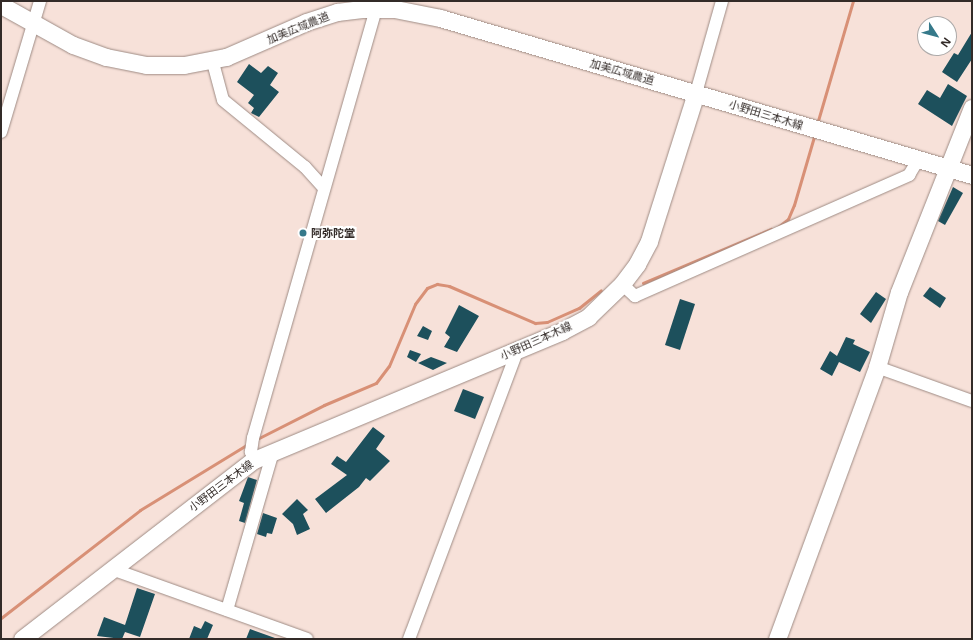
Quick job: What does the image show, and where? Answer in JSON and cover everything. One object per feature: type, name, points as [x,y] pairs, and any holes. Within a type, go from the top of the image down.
[{"type":"street","points":[[1,132],[40,1]]},
{"type":"street","points":[[696,94],[722,1]]},
{"type":"street","name":"加美広域農道","points":[[1,5],[73,45],[106,57],[146,65],[184,65],[226,57],[306,22],[337,12],[377,5],[440,18],[696,94]]},
{"type":"street","points":[[254,460],[251,452],[253,438],[323,187],[377,5]]},
{"type":"street","points":[[212,59],[224,100],[305,167],[323,187]]},
{"type":"street","name":"小野田三本木線","points":[[22,639],[254,460],[518,349],[588,317],[622,284],[637,264],[649,241],[696,94],[972,175]]},
{"type":"street","points":[[777,639],[876,367],[898,292],[972,108]]},
{"type":"street","points":[[622,284],[635,296],[909,175],[918,160]]},
{"type":"street","points":[[409,639],[518,349]]},
{"type":"street","points":[[876,367],[972,401]]},
{"type":"street","points":[[227,610],[273,452]]},
{"type":"street","points":[[112,569],[307,639]]},
{"type":"building","points":[[972,32],[972,59],[957,82],[942,72],[952,56],[958,55]]},
{"type":"building","points":[[249,64],[261,73],[268,66],[278,73],[270,85],[279,92],[259,117],[251,113],[254,108],[248,103],[254,95],[237,82]]},
{"type":"building","points":[[948,84],[967,96],[952,126],[918,104],[927,90],[940,98]]},
{"type":"building","points":[[953,187],[963,193],[945,225],[938,221]]},
{"type":"building","points":[[930,287],[946,298],[940,308],[923,296]]},
{"type":"building","points":[[876,292],[886,299],[871,323],[860,314]]},
{"type":"building","points":[[680,299],[695,304],[680,350],[665,345]]},
{"type":"building","points":[[459,305],[479,316],[457,352],[444,347],[450,337],[445,333]]},
{"type":"building","points":[[423,326],[432,331],[428,340],[417,336]]},
{"type":"building","points":[[846,337],[855,340],[853,344],[870,352],[860,372],[839,362],[832,376],[820,369],[830,351],[837,356]]},
{"type":"building","points":[[410,350],[421,354],[416,362],[407,357]]},
{"type":"building","points":[[431,357],[447,363],[433,370],[418,363]]},
{"type":"building","points":[[463,389],[484,397],[475,419],[454,411]]},
{"type":"building","points":[[373,427],[385,436],[376,449],[390,461],[370,481],[366,478],[359,487],[326,513],[315,499],[347,475],[331,464],[337,456],[346,462]]},
{"type":"building","points":[[248,477],[257,480],[245,523],[239,521],[244,503],[239,501]]},
{"type":"building","points":[[297,499],[308,510],[303,514],[310,529],[297,535],[293,524],[282,514]]},
{"type":"building","points":[[263,513],[277,518],[272,534],[267,533],[266,537],[257,534]]},
{"type":"building","points":[[137,588],[155,594],[140,637],[125,632],[122,639],[97,636],[104,617],[125,625]]},
{"type":"building","points":[[205,621],[213,625],[207,639],[189,639],[194,626],[201,629]]},
{"type":"building","points":[[250,629],[275,638],[275,639],[246,639]]},
{"type":"waterway","points":[[817,124],[853,1]]},
{"type":"waterway","points":[[778,227],[788,219],[794,205],[815,133]]},
{"type":"waterway","points":[[643,283],[771,229]]},
{"type":"waterway","points":[[257,439],[324,405],[376,383],[389,366],[415,304],[427,288],[437,284],[449,286],[535,323],[547,322],[579,308],[601,290]]},
{"type":"waterway","points":[[1,618],[140,510],[248,444]]},
{"type":"place","name":"阿弥陀堂","points":[[303,233]]}]
